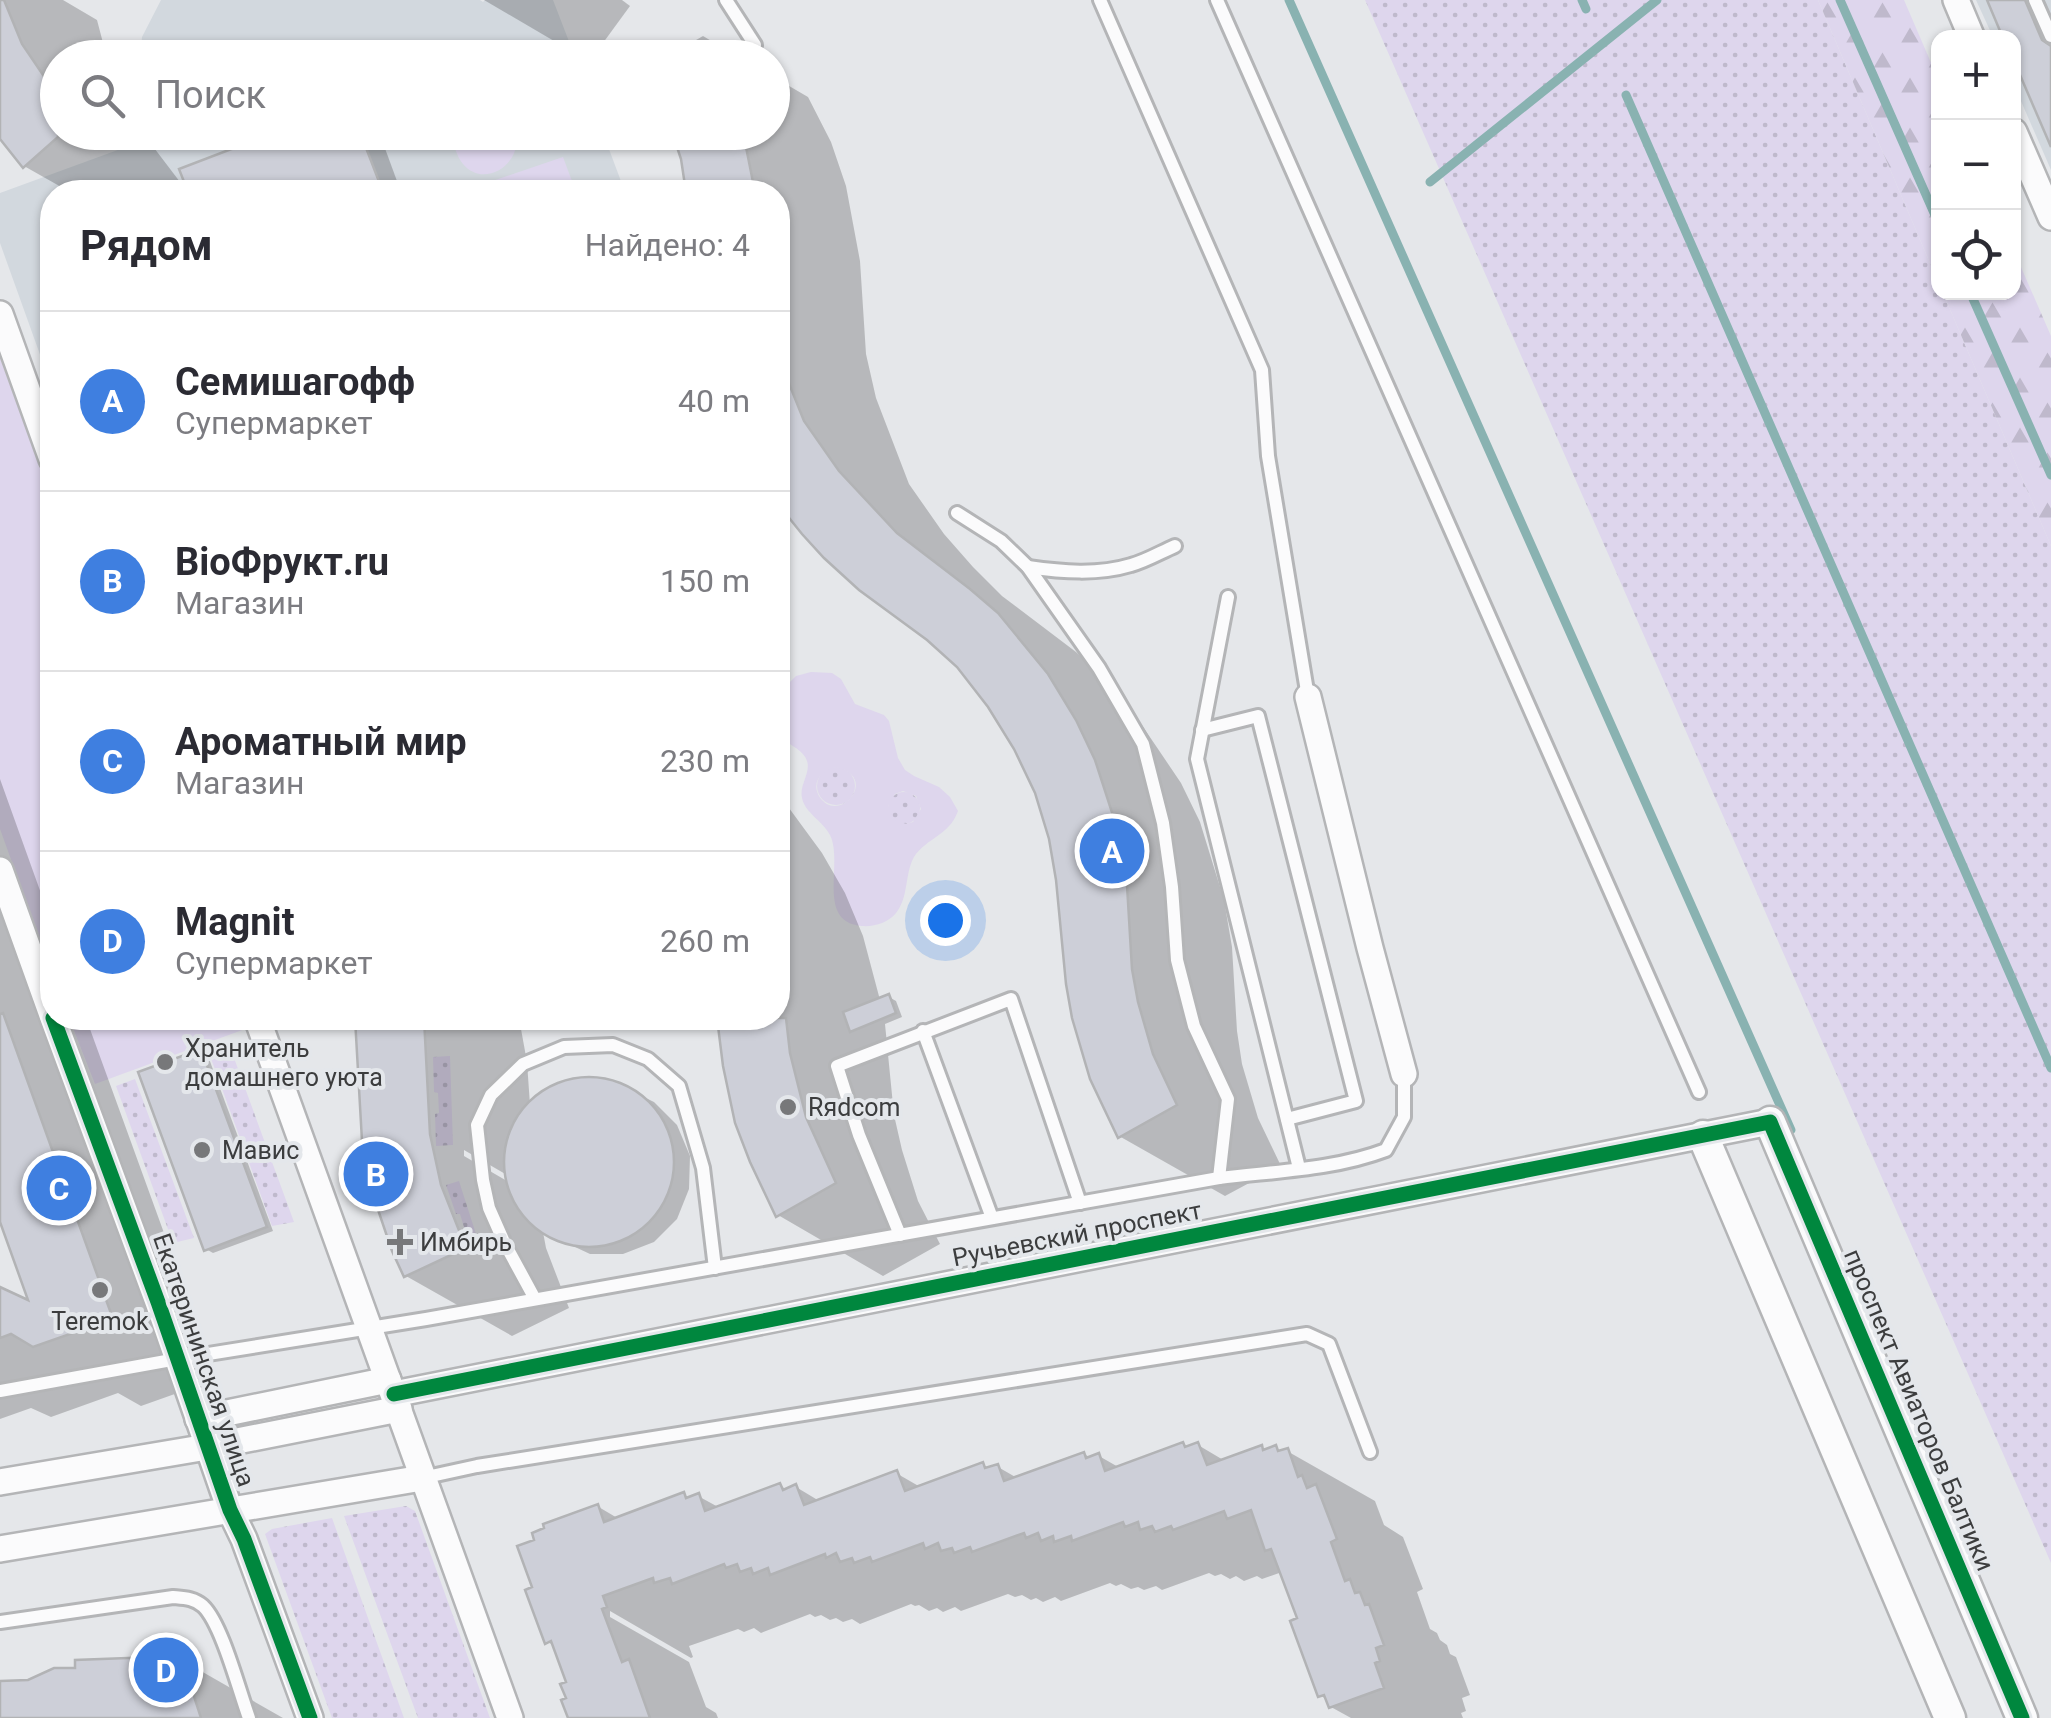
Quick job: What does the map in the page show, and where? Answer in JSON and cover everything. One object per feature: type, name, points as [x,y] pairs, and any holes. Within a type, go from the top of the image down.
[{"type":"street","points":[[1956,0],[1969,30]]},
{"type":"street","points":[[2021,148],[2051,217]]},
{"type":"street","points":[[0,314],[40,426]]},
{"type":"street","points":[[1308,696],[1404,1074]]},
{"type":"street","name":"Екатерининская улица","points":[[0,870],[40,980]]},
{"type":"street","name":"Екатерининская улица","points":[[58,1030],[230,1510],[310,1718]]},
{"type":"street","points":[[262,1030],[510,1718]]},
{"type":"street","name":"Ручьевский проспект","points":[[198,1419],[394,1394],[1770,1122]]},
{"type":"street","name":"проспект Авиаторов Балтики","points":[[1770,1122],[2022,1718]]},
{"type":"street","points":[[1703,1136],[1950,1718]]},
{"type":"street","name":"Ручьевский проспект","points":[[0,1482],[208,1447],[394,1394]]},
{"type":"street","points":[[0,1548],[422,1478]]},
{"type":"lane","points":[[726,0],[752,40]]},
{"type":"lane","points":[[1100,0],[1262,370],[1268,456],[1308,696]]},
{"type":"lane","points":[[1216,0],[1699,1092]]},
{"type":"lane","points":[[2035,0],[2051,36]]},
{"type":"lane","points":[[957,513],[1001,542],[1028,567],[1099,668],[1144,744],[1163,822],[1176,960],[1194,1026],[1228,1099],[1218,1178]]},
{"type":"lane","points":[[1028,567],[1092,572],[1131,565],[1175,546]]},
{"type":"lane","points":[[1228,597],[1197,759],[1299,1168]]},
{"type":"lane","points":[[1202,730],[1258,716],[1356,1101],[1287,1119]]},
{"type":"lane","points":[[900,1234],[859,1135],[837,1066],[1011,998],[1080,1203]]},
{"type":"lane","points":[[923,1031],[992,1218]]},
{"type":"lane","points":[[535,1298],[490,1208],[477,1125],[491,1095],[524,1064],[564,1048],[612,1044],[648,1059],[679,1086],[704,1168],[714,1268]]},
{"type":"lane","points":[[0,1391],[1218,1178],[1333,1166],[1386,1150],[1404,1117],[1404,1074]]},
{"type":"lane","points":[[422,1478],[477,1466],[1306,1334],[1328,1344],[1370,1452]]},
{"type":"lane","points":[[0,1622],[173,1596],[194,1599],[206,1608],[220,1638],[249,1718]]},
{"type":"shaded area","points":[[161,0],[553,0],[568,40],[142,40]]},
{"type":"shaded area","points":[[1976,0],[2051,0],[2051,170],[2021,101],[2021,30],[1990,30]]},
{"type":"shaded area","points":[[118,150],[609,150],[621,180],[40,180],[40,355],[0,243],[0,193]]},
{"type":"green space","points":[[1365,0],[1818,0],[1931,266],[1931,300],[1946,300],[2051,546],[2051,1563]]},
{"type":"green space","points":[[1818,0],[1904,0],[1931,63],[1931,266]]},
{"type":"green space","points":[[456,150],[515,150],[501,169],[482,174],[463,164]]},
{"type":"green space","points":[[563,157],[572,180],[495,180]]},
{"type":"green space","points":[[2021,267],[2051,336],[2051,546],[1946,300],[2021,300]]},
{"type":"green space","points":[[0,358],[40,467],[40,940],[0,829]]},
{"type":"green space","points":[[811,672],[832,673],[841,679],[855,704],[884,715],[889,721],[905,770],[939,787],[958,811],[948,827],[916,854],[900,907],[881,924],[862,926],[839,914],[830,835],[802,798],[807,761],[790,744],[790,682]],"holes":[[[836,767],[849,772],[855,780],[851,797],[836,806],[827,804],[819,796],[817,781]],[[903,791],[916,796],[921,809],[913,822],[906,824],[893,819],[888,806],[895,794]]]},
{"type":"green space","points":[[836,767],[850,772],[855,786],[850,800],[836,805],[822,800],[817,786],[822,772]]},
{"type":"green space","points":[[904,792],[916,796],[920,808],[916,820],[904,824],[892,820],[888,808],[892,796]]},
{"type":"green space","points":[[74,1030],[242,1030],[95,1084]]},
{"type":"green space","points":[[230,1047],[294,1222],[272,1226],[209,1053]]},
{"type":"green space","points":[[450,1056],[453,1145],[436,1146],[435,1114],[439,1113],[433,1057]]},
{"type":"green space","points":[[135,1079],[194,1238],[173,1243],[116,1086]]},
{"type":"green space","points":[[459,1181],[476,1234],[467,1237],[446,1185]]},
{"type":"green space","points":[[406,1506],[415,1511],[490,1718],[418,1718],[344,1516]]},
{"type":"green space","points":[[332,1518],[404,1718],[332,1718],[265,1534],[272,1529]]},
{"type":"building","points":[[0,0],[4,0],[22,44],[40,70],[40,150],[43,150],[23,168],[0,139]]},
{"type":"building","points":[[1987,0],[2025,0],[2042,40],[2051,46],[2051,147],[2021,77],[2021,30],[2000,30]]},
{"type":"building","points":[[229,150],[367,150],[378,180],[183,180],[179,169]]},
{"type":"building","points":[[678,150],[747,150],[753,180],[684,180]]},
{"type":"building","points":[[790,386],[804,421],[839,471],[897,533],[998,613],[1048,674],[1076,720],[1095,760],[1120,837],[1138,1002],[1153,1054],[1177,1105],[1118,1138],[1090,1079],[1072,1018],[1049,839],[1035,793],[1014,749],[957,667],[859,590],[790,519]]},
{"type":"building","points":[[889,994],[896,1013],[850,1032],[843,1012]]},
{"type":"building","points":[[3,1013],[113,1319],[33,1347],[11,1334],[0,1338],[0,1287],[28,1300],[0,1222]]},
{"type":"building","points":[[356,1030],[425,1030],[430,1134],[441,1185],[466,1248],[404,1277],[374,1198],[362,1141]]},
{"type":"building","points":[[718,1030],[787,1030],[806,1117],[836,1183],[776,1217],[735,1123]]},
{"type":"building","name":"Мавис","points":[[201,1049],[267,1227],[204,1251],[138,1072]]},
{"type":"building","points":[[589,1077],[622,1083],[649,1102],[668,1129],[674,1162],[668,1195],[649,1222],[622,1241],[589,1247],[556,1241],[529,1222],[510,1195],[504,1162],[510,1129],[529,1102],[556,1083]]},
{"type":"building","points":[[1183,1442],[1185,1447],[1198,1442],[1207,1465],[1262,1445],[1263,1450],[1276,1445],[1278,1451],[1288,1448],[1298,1477],[1302,1475],[1307,1488],[1316,1484],[1337,1539],[1331,1542],[1345,1581],[1350,1579],[1355,1593],[1360,1592],[1365,1605],[1369,1604],[1384,1645],[1376,1648],[1380,1661],[1375,1663],[1384,1688],[1329,1708],[1324,1695],[1318,1697],[1290,1621],[1297,1618],[1271,1549],[1265,1551],[1251,1510],[1227,1519],[1224,1511],[1173,1530],[1171,1526],[1155,1532],[1152,1526],[1140,1530],[1138,1522],[1125,1527],[1123,1522],[1072,1541],[1071,1536],[1054,1542],[1053,1536],[1041,1541],[1038,1533],[1026,1538],[1024,1533],[972,1552],[970,1547],[954,1553],[952,1548],[941,1551],[938,1543],[925,1549],[923,1543],[872,1562],[870,1557],[854,1563],[852,1558],[840,1562],[836,1553],[770,1575],[768,1568],[753,1574],[751,1568],[740,1572],[737,1564],[726,1568],[724,1564],[672,1584],[670,1578],[654,1583],[653,1578],[603,1596],[607,1607],[602,1609],[622,1662],[629,1659],[650,1718],[568,1718],[560,1684],[566,1682],[551,1641],[545,1644],[525,1590],[532,1587],[517,1546],[534,1540],[532,1533],[544,1528],[543,1524],[598,1504],[604,1522],[684,1492],[686,1498],[699,1493],[705,1511],[780,1483],[783,1490],[796,1484],[804,1505],[897,1470],[905,1491],[983,1462],[985,1468],[998,1464],[1004,1481],[1084,1452],[1086,1458],[1099,1453],[1105,1471]]},
{"type":"building","points":[[181,1656],[201,1718],[0,1718],[0,1681],[28,1680],[54,1668],[75,1668],[75,1660]]},
{"type":"waterway","points":[[1289,0],[1791,1130]]},
{"type":"waterway","points":[[1582,0],[1586,9]]},
{"type":"waterway","points":[[1430,182],[1657,0]]},
{"type":"waterway","points":[[1840,0],[1933,210]]},
{"type":"waterway","points":[[1626,95],[2051,1068]]},
{"type":"waterway","points":[[1974,300],[2051,475]]},
{"type":"cycle path","points":[[57,1030],[230,1510],[310,1718]]},
{"type":"cycle path","points":[[394,1394],[1770,1122],[2022,1718]]},
{"type":"place","name":"Семишагофф","points":[[1112,851]]},
{"type":"place","name":"Хранитель домашнего уюта","points":[[165,1062]]},
{"type":"place","name":"Rяdcom","points":[[788,1107]]},
{"type":"place","name":"Мавис","points":[[202,1150]]},
{"type":"place","name":"BioФрукт.ru","points":[[376,1174]]},
{"type":"place","name":"Ароматный мир","points":[[59,1188]]},
{"type":"place","name":"Имбирь","points":[[400,1242]]},
{"type":"place","name":"Teremok","points":[[100,1290]]},
{"type":"place","name":"Magnit","points":[[166,1670]]}]
